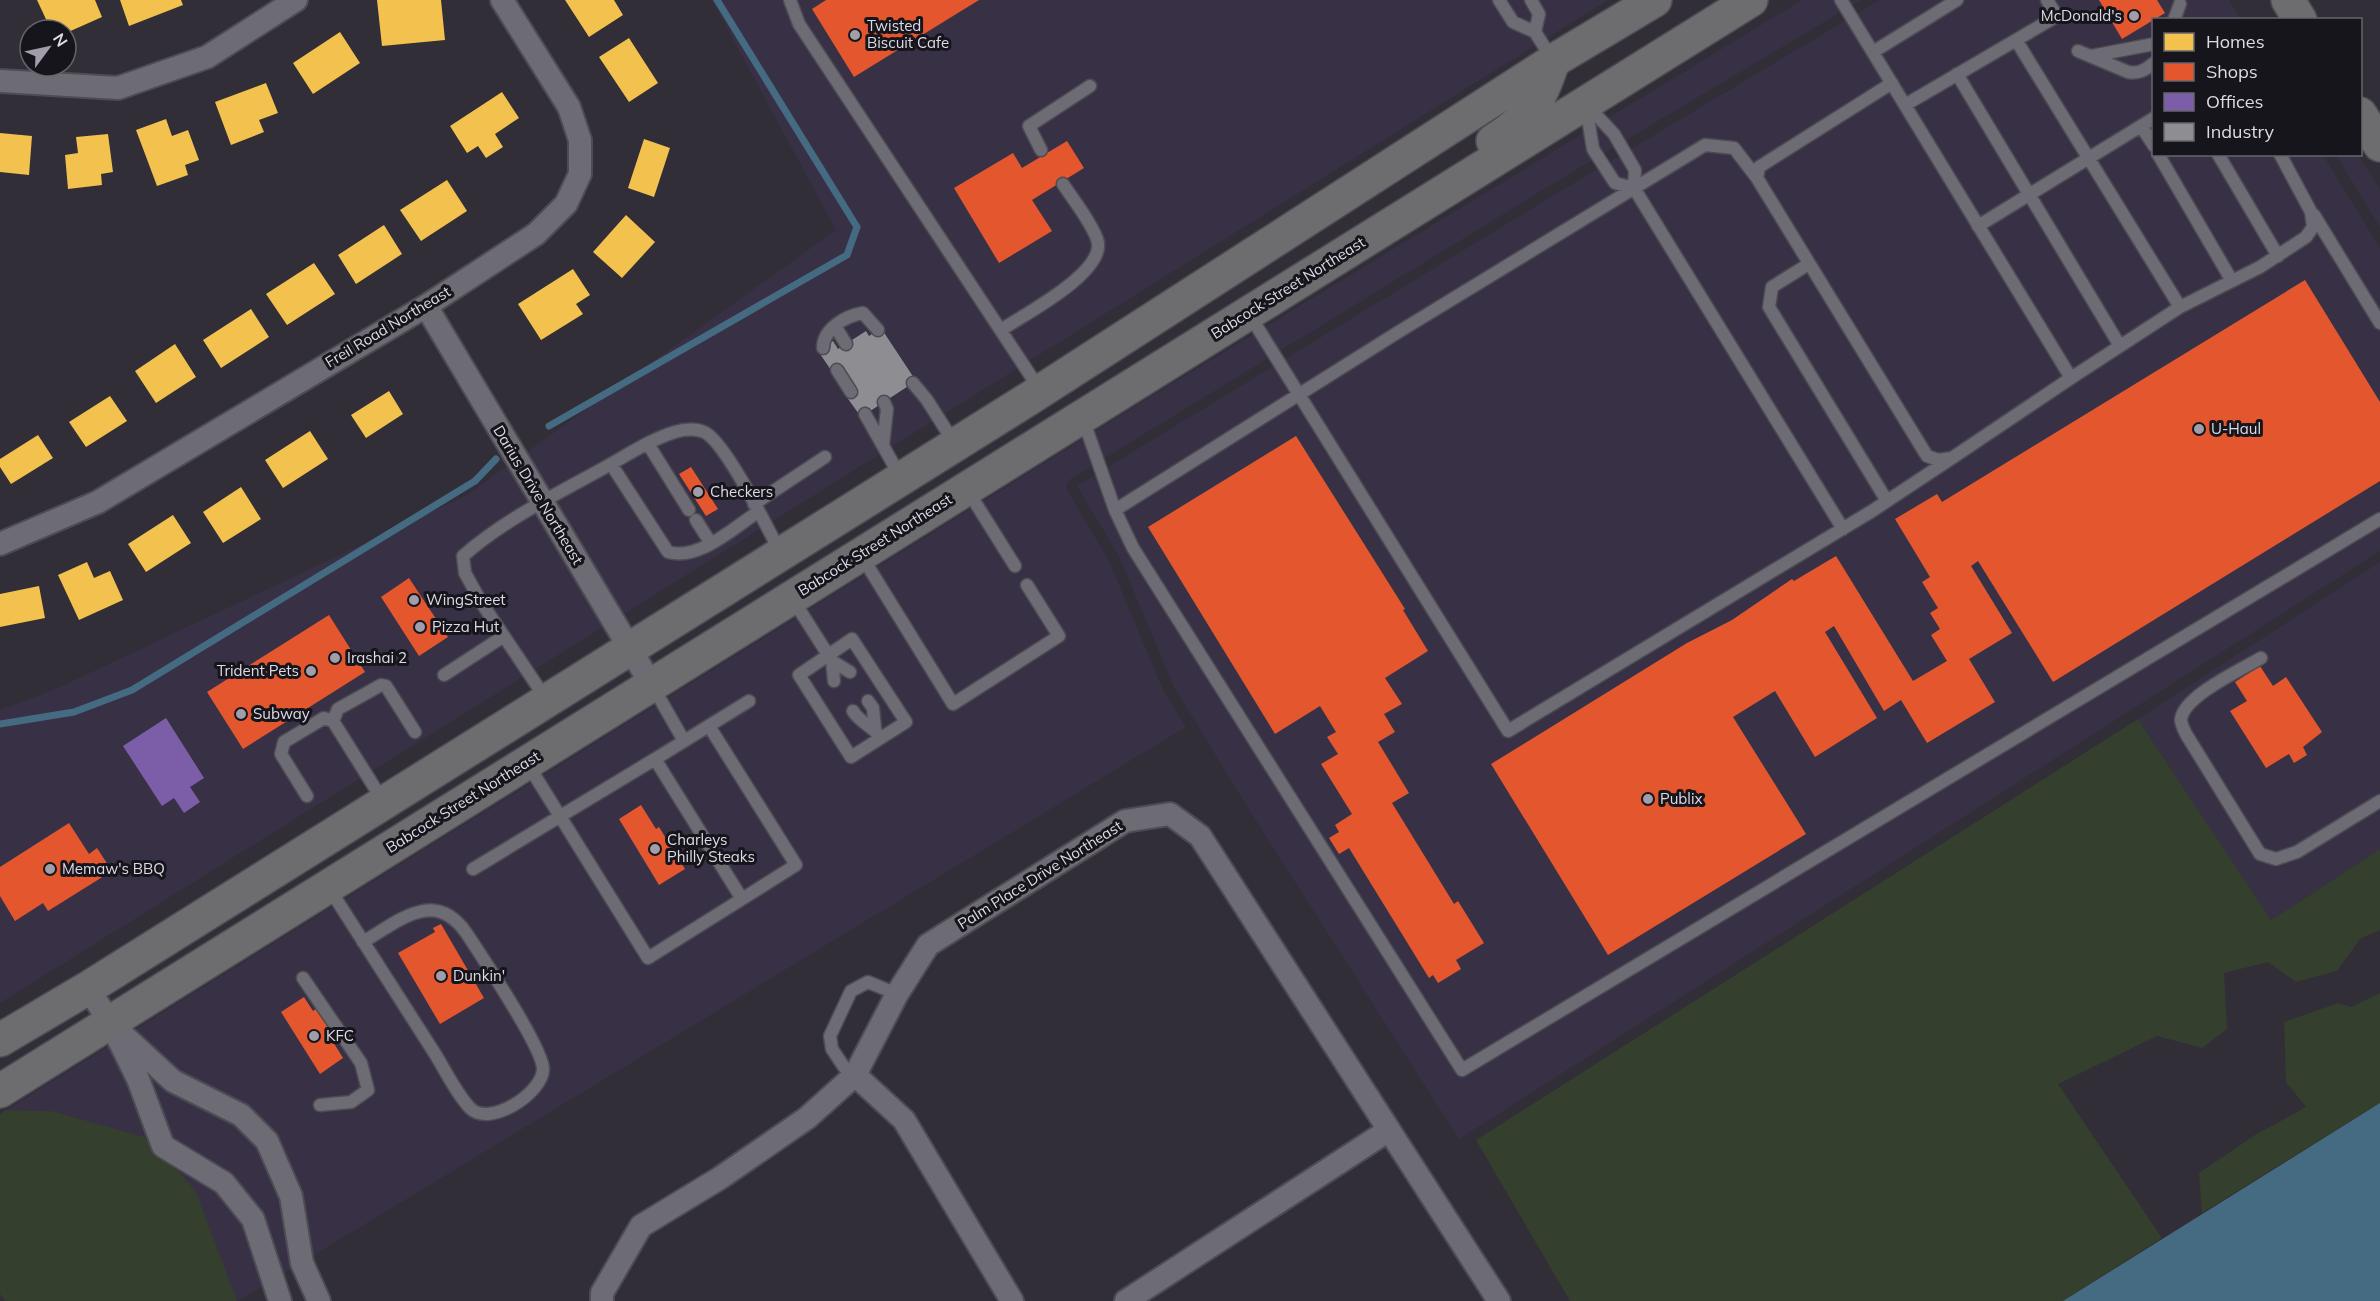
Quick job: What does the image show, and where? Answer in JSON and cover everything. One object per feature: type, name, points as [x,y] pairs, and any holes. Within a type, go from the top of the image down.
[{"type":"main road","points":[[0,1040],[1041,391],[1553,61],[1655,0]]},
{"type":"main road","name":"Babcock Street Northeast","points":[[0,1091],[1751,0]]},
{"type":"main road","points":[[2288,0],[2299,18]]},
{"type":"main road","points":[[1400,218],[1441,174],[1515,126],[1542,95],[1553,61]]},
{"type":"main road","points":[[2362,116],[2380,145]]},
{"type":"main road","points":[[1082,416],[1096,382],[1165,336],[1188,296]]},
{"type":"main road","points":[[970,485],[987,467],[1034,432],[1042,405],[1041,391]]},
{"type":"street","points":[[0,81],[118,88],[207,57],[296,0]]},
{"type":"street","name":"Freil Road Northeast","points":[[0,544],[98,502],[426,306],[536,234],[566,204],[580,174],[580,140],[569,107],[502,0]]},
{"type":"street","name":"Darius Drive Northeast","points":[[426,306],[651,684]]},
{"type":"street","name":"Palm Place Drive Northeast","points":[[602,1301],[602,1293],[641,1226],[720,1178],[797,1125],[855,1076],[897,994],[928,945],[1125,821],[1170,814],[1200,836],[1499,1301]]},
{"type":"street","points":[[88,987],[111,1023],[138,1079],[163,1146],[224,1183],[253,1219],[280,1301]]},
{"type":"street","points":[[111,1023],[173,1081],[241,1115],[267,1141],[291,1196],[302,1263],[319,1301]]},
{"type":"street","points":[[855,1076],[904,1120],[1012,1301]]},
{"type":"street","points":[[1126,1301],[1389,1130]]},
{"type":"lane","points":[[1499,0],[1513,22],[1535,32],[1553,61]]},
{"type":"lane","points":[[1531,0],[1539,14],[1535,32]]},
{"type":"lane","points":[[1841,0],[2072,378]]},
{"type":"lane","points":[[1873,52],[1957,0]]},
{"type":"lane","points":[[1905,105],[2057,16],[2047,0]]},
{"type":"lane","points":[[794,2],[799,24],[1041,391]]},
{"type":"lane","points":[[2175,18],[2180,4]]},
{"type":"lane","points":[[2016,40],[2180,308]]},
{"type":"lane","points":[[2091,56],[2152,45]]},
{"type":"lane","points":[[2078,51],[2118,69],[2136,74],[2152,64]]},
{"type":"lane","points":[[1957,74],[2031,193],[2120,346]]},
{"type":"lane","points":[[1756,178],[1759,167],[1892,83]]},
{"type":"lane","points":[[1041,150],[1029,126],[1090,86]]},
{"type":"lane","points":[[1585,103],[1593,149],[1615,183],[1634,188]]},
{"type":"lane","points":[[1585,103],[1614,134],[1635,170],[1634,188],[1843,529]]},
{"type":"lane","points":[[1978,226],[2152,119]]},
{"type":"lane","points":[[2141,126],[2152,143]]},
{"type":"lane","points":[[1114,510],[1299,393],[1705,145],[1734,148],[1756,178],[1807,265],[1927,456],[1938,460],[1952,458]]},
{"type":"lane","points":[[2159,156],[2232,280]]},
{"type":"lane","points":[[2219,156],[2278,256]]},
{"type":"lane","points":[[2281,156],[2311,212],[2380,323]]},
{"type":"lane","points":[[1001,330],[1076,281],[1096,258],[1098,241],[1063,184]]},
{"type":"lane","points":[[1249,313],[1508,731],[1843,529],[2180,308],[2278,256],[2306,237],[2313,227],[2311,212]]},
{"type":"lane","points":[[1807,265],[1772,287],[1769,307],[1887,501]]},
{"type":"lane","points":[[823,348],[823,338],[834,326],[854,315],[863,313],[878,330]]},
{"type":"lane","points":[[834,326],[846,344]]},
{"type":"lane","points":[[837,370],[851,392]]},
{"type":"lane","points":[[913,383],[927,400],[955,445]]},
{"type":"lane","points":[[883,445],[887,409],[884,402]]},
{"type":"lane","points":[[866,414],[901,478]]},
{"type":"lane","points":[[1082,416],[1114,510],[1133,548],[1462,1070],[2380,519]]},
{"type":"lane","points":[[546,700],[465,573],[463,556],[481,540],[542,502],[648,444],[677,431],[692,429],[705,432],[715,441],[781,553]]},
{"type":"lane","points":[[648,444],[710,542]]},
{"type":"lane","points":[[611,464],[668,552],[679,555],[696,551],[710,542],[825,457]]},
{"type":"lane","points":[[970,485],[1015,566]]},
{"type":"lane","points":[[860,554],[953,704],[1059,636],[1027,585]]},
{"type":"lane","points":[[791,597],[830,658],[850,672]]},
{"type":"lane","points":[[444,675],[504,636]]},
{"type":"lane","points":[[852,639],[906,722],[878,733],[851,758],[799,675],[830,658],[852,639]]},
{"type":"lane","points":[[830,658],[834,681]]},
{"type":"lane","points":[[2261,658],[2195,697],[2185,708],[2181,721],[2186,734],[2260,854],[2276,859],[2297,852],[2380,801]]},
{"type":"lane","points":[[651,684],[684,741]]},
{"type":"lane","points":[[333,721],[338,709],[381,685],[386,686],[415,732]]},
{"type":"lane","points":[[473,869],[749,701]]},
{"type":"lane","points":[[868,701],[873,708],[878,733]]},
{"type":"lane","points":[[853,711],[857,718],[878,733]]},
{"type":"lane","points":[[307,796],[281,754],[282,748],[285,742],[324,718],[333,721],[383,802]]},
{"type":"lane","points":[[527,762],[648,958],[796,865],[708,726]]},
{"type":"lane","points":[[655,759],[742,899]]},
{"type":"lane","points":[[328,887],[363,942],[470,1108],[488,1115],[497,1113],[531,1092],[543,1071],[535,1047],[467,934],[455,919],[437,910],[422,910],[407,916],[363,942]]},
{"type":"lane","points":[[303,978],[361,1063],[368,1090],[351,1102],[320,1105]]},
{"type":"lane","points":[[855,1076],[844,1067],[832,1049],[830,1036],[851,992],[868,982],[897,994]]},
{"type":"shaded area","points":[[712,0],[1608,0],[0,1003],[0,710],[58,688],[467,495],[836,230]]},
{"type":"shaded area","points":[[1802,0],[1861,0],[1554,183],[1069,480],[1066,486],[1068,492],[1109,561],[1163,690],[1186,727],[238,1301],[51,1111],[6,1110],[1147,399]]},
{"type":"shaded area","points":[[1880,0],[2229,0],[2240,18],[2152,18],[2152,156],[2324,156],[2380,248],[2380,551],[1459,1139],[1243,800],[1173,685],[1119,556],[1077,486],[1559,192]]},
{"type":"shaded area","points":[[2337,156],[2359,156],[2380,189],[2380,227]]},
{"type":"shaded area","points":[[2380,562],[2380,849],[2271,920],[2138,719]]},
{"type":"green space","points":[[2138,719],[2271,920],[2380,849],[2380,930],[2360,939],[2337,971],[2296,982],[2268,962],[2224,973],[2227,1029],[2202,1048],[2157,1036],[2058,1084],[2162,1238],[2063,1301],[1570,1301],[1476,1140]]},
{"type":"green space","points":[[2380,993],[2380,1103],[2202,1213],[2199,1173],[2255,1135],[2306,1107],[2286,1082],[2284,1022],[2338,1003],[2351,1007]]},
{"type":"green space","points":[[6,1110],[51,1111],[151,1139],[196,1192],[237,1301],[5,1301],[0,1294],[0,1114]]},
{"type":"water","points":[[2380,1103],[2380,1301],[2063,1301]]},
{"type":"building: Homes","points":[[37,0],[95,0],[102,17],[78,28],[78,18],[45,18]]},
{"type":"building: Homes","points":[[120,0],[181,0],[183,5],[129,26]]},
{"type":"building: Homes","points":[[377,0],[441,0],[445,40],[382,46]]},
{"type":"building: Homes","points":[[565,0],[614,0],[623,15],[589,37]]},
{"type":"building: Homes","points":[[340,32],[360,63],[313,94],[293,63]]},
{"type":"building: Homes","points":[[629,38],[658,83],[629,102],[599,57]]},
{"type":"building: Homes","points":[[266,83],[278,113],[259,120],[264,132],[231,145],[215,102]]},
{"type":"building: Homes","points":[[502,92],[519,118],[495,134],[503,147],[486,158],[478,146],[467,153],[450,126]]},
{"type":"building: Homes","points":[[166,119],[172,136],[188,130],[199,160],[185,165],[188,175],[157,186],[136,130]]},
{"type":"building: Homes","points":[[0,133],[32,136],[29,175],[0,172]]},
{"type":"building: Homes","points":[[108,134],[113,172],[101,174],[102,185],[68,189],[65,155],[78,153],[76,137]]},
{"type":"building: Homes","points":[[644,139],[670,148],[654,197],[628,188]]},
{"type":"building: Homes","points":[[447,180],[467,211],[421,241],[400,210]]},
{"type":"building: Homes","points":[[626,215],[655,242],[622,278],[593,252]]},
{"type":"building: Homes","points":[[384,225],[402,254],[356,284],[338,255]]},
{"type":"building: Homes","points":[[314,263],[335,294],[287,325],[266,294]]},
{"type":"building: Homes","points":[[573,269],[590,295],[576,304],[583,314],[541,340],[518,304]]},
{"type":"building: Homes","points":[[251,309],[269,337],[221,368],[203,340]]},
{"type":"building: Homes","points":[[175,344],[196,377],[156,403],[135,371]]},
{"type":"building: Homes","points":[[389,391],[403,414],[366,438],[351,415]]},
{"type":"building: Homes","points":[[110,396],[127,421],[86,447],[69,422]]},
{"type":"building: Homes","points":[[310,431],[328,459],[283,488],[265,460]]},
{"type":"building: Homes","points":[[38,435],[53,458],[11,484],[0,467],[0,459]]},
{"type":"building: Homes","points":[[241,487],[261,519],[223,543],[203,512]]},
{"type":"building: Homes","points":[[173,515],[191,543],[146,572],[128,544]]},
{"type":"building: Homes","points":[[87,562],[94,578],[110,571],[123,600],[79,620],[58,575]]},
{"type":"building: Homes","points":[[39,586],[45,618],[0,627],[0,594]]},
{"type":"building: Shops","points":[[826,0],[979,0],[854,77],[812,9]]},
{"type":"building: Shops","name":"McDonald's","points":[[2099,0],[2157,0],[2165,13],[2152,18],[2152,21],[2122,39]]},
{"type":"building: Shops","points":[[1067,141],[1084,168],[1032,200],[1052,231],[999,263],[954,188],[1013,153],[1022,168]]},
{"type":"building: Shops","points":[[2305,280],[2380,402],[2380,481],[2053,682],[1978,561],[1971,566],[2012,633],[1969,659],[1995,702],[1927,743],[1901,700],[1884,711],[1834,626],[1825,632],[1877,718],[1815,757],[1775,691],[1733,717],[1806,834],[1608,955],[1491,764],[1687,643],[1732,620],[1792,579],[1794,581],[1836,556],[1913,681],[1947,661],[1931,635],[1940,629],[1930,613],[1938,608],[1922,582],[1930,577],[1895,519],[1937,494],[1942,502]]},
{"type":"building: Shops","points":[[1296,436],[1405,609],[1403,610],[1428,651],[1385,678],[1402,704],[1384,714],[1395,732],[1378,742],[1409,793],[1392,803],[1454,904],[1458,901],[1484,943],[1456,960],[1461,969],[1438,983],[1433,975],[1429,978],[1349,848],[1339,854],[1329,838],[1339,832],[1335,825],[1352,814],[1321,764],[1338,754],[1327,737],[1336,732],[1320,706],[1275,734],[1148,527]]},
{"type":"building: Shops","name":"Checkers","points":[[691,467],[718,509],[706,516],[679,474]]},
{"type":"building: Shops","points":[[409,578],[448,637],[419,656],[381,597]]},
{"type":"building: Shops","points":[[329,615],[365,672],[243,749],[207,692]]},
{"type":"building: Shops","points":[[2260,666],[2273,686],[2286,677],[2322,732],[2303,747],[2307,755],[2294,763],[2289,754],[2266,768],[2230,711],[2247,701],[2235,682]]},
{"type":"building: Shops","name":"Charleys Philly Steaks","points":[[641,805],[656,829],[659,827],[685,869],[659,885],[619,819]]},
{"type":"building: Shops","points":[[69,823],[89,854],[97,848],[112,871],[48,911],[43,903],[15,921],[0,896],[0,867]]},
{"type":"building: Shops","name":"Dunkin'","points":[[441,924],[484,998],[440,1024],[398,953],[435,932],[433,928]]},
{"type":"building: Shops","name":"KFC","points":[[304,997],[313,1011],[317,1008],[334,1034],[330,1037],[343,1058],[320,1074],[281,1012]]},
{"type":"building: Offices","points":[[166,718],[204,778],[190,787],[200,802],[184,813],[174,798],[162,806],[123,746]]},
{"type":"building: Industry","points":[[881,328],[916,381],[861,417],[846,396],[857,388],[843,366],[833,373],[818,351],[833,341],[838,349],[866,331],[869,336]]},
{"type":"waterway","points":[[549,426],[847,255],[857,227],[717,0]]},
{"type":"waterway","points":[[0,724],[74,712],[132,690],[475,481],[496,459]]},
{"type":"place","name":"McDonald's","points":[[2134,16]]},
{"type":"place","name":"Twisted Biscuit Cafe","points":[[855,35]]},
{"type":"place","name":"U-Haul","points":[[2199,429]]},
{"type":"place","name":"Checkers","points":[[698,492]]},
{"type":"place","name":"WingStreet","points":[[414,600]]},
{"type":"place","name":"Pizza Hut","points":[[420,627]]},
{"type":"place","name":"Irashai 2","points":[[335,658]]},
{"type":"place","name":"Trident Pets","points":[[311,671]]},
{"type":"place","name":"Subway","points":[[241,714]]},
{"type":"place","name":"Publix","points":[[1648,799]]},
{"type":"place","name":"Charleys Philly Steaks","points":[[655,849]]},
{"type":"place","name":"Memaw's BBQ","points":[[50,869]]},
{"type":"place","name":"Dunkin'","points":[[441,976]]},
{"type":"place","name":"KFC","points":[[314,1036]]}]
